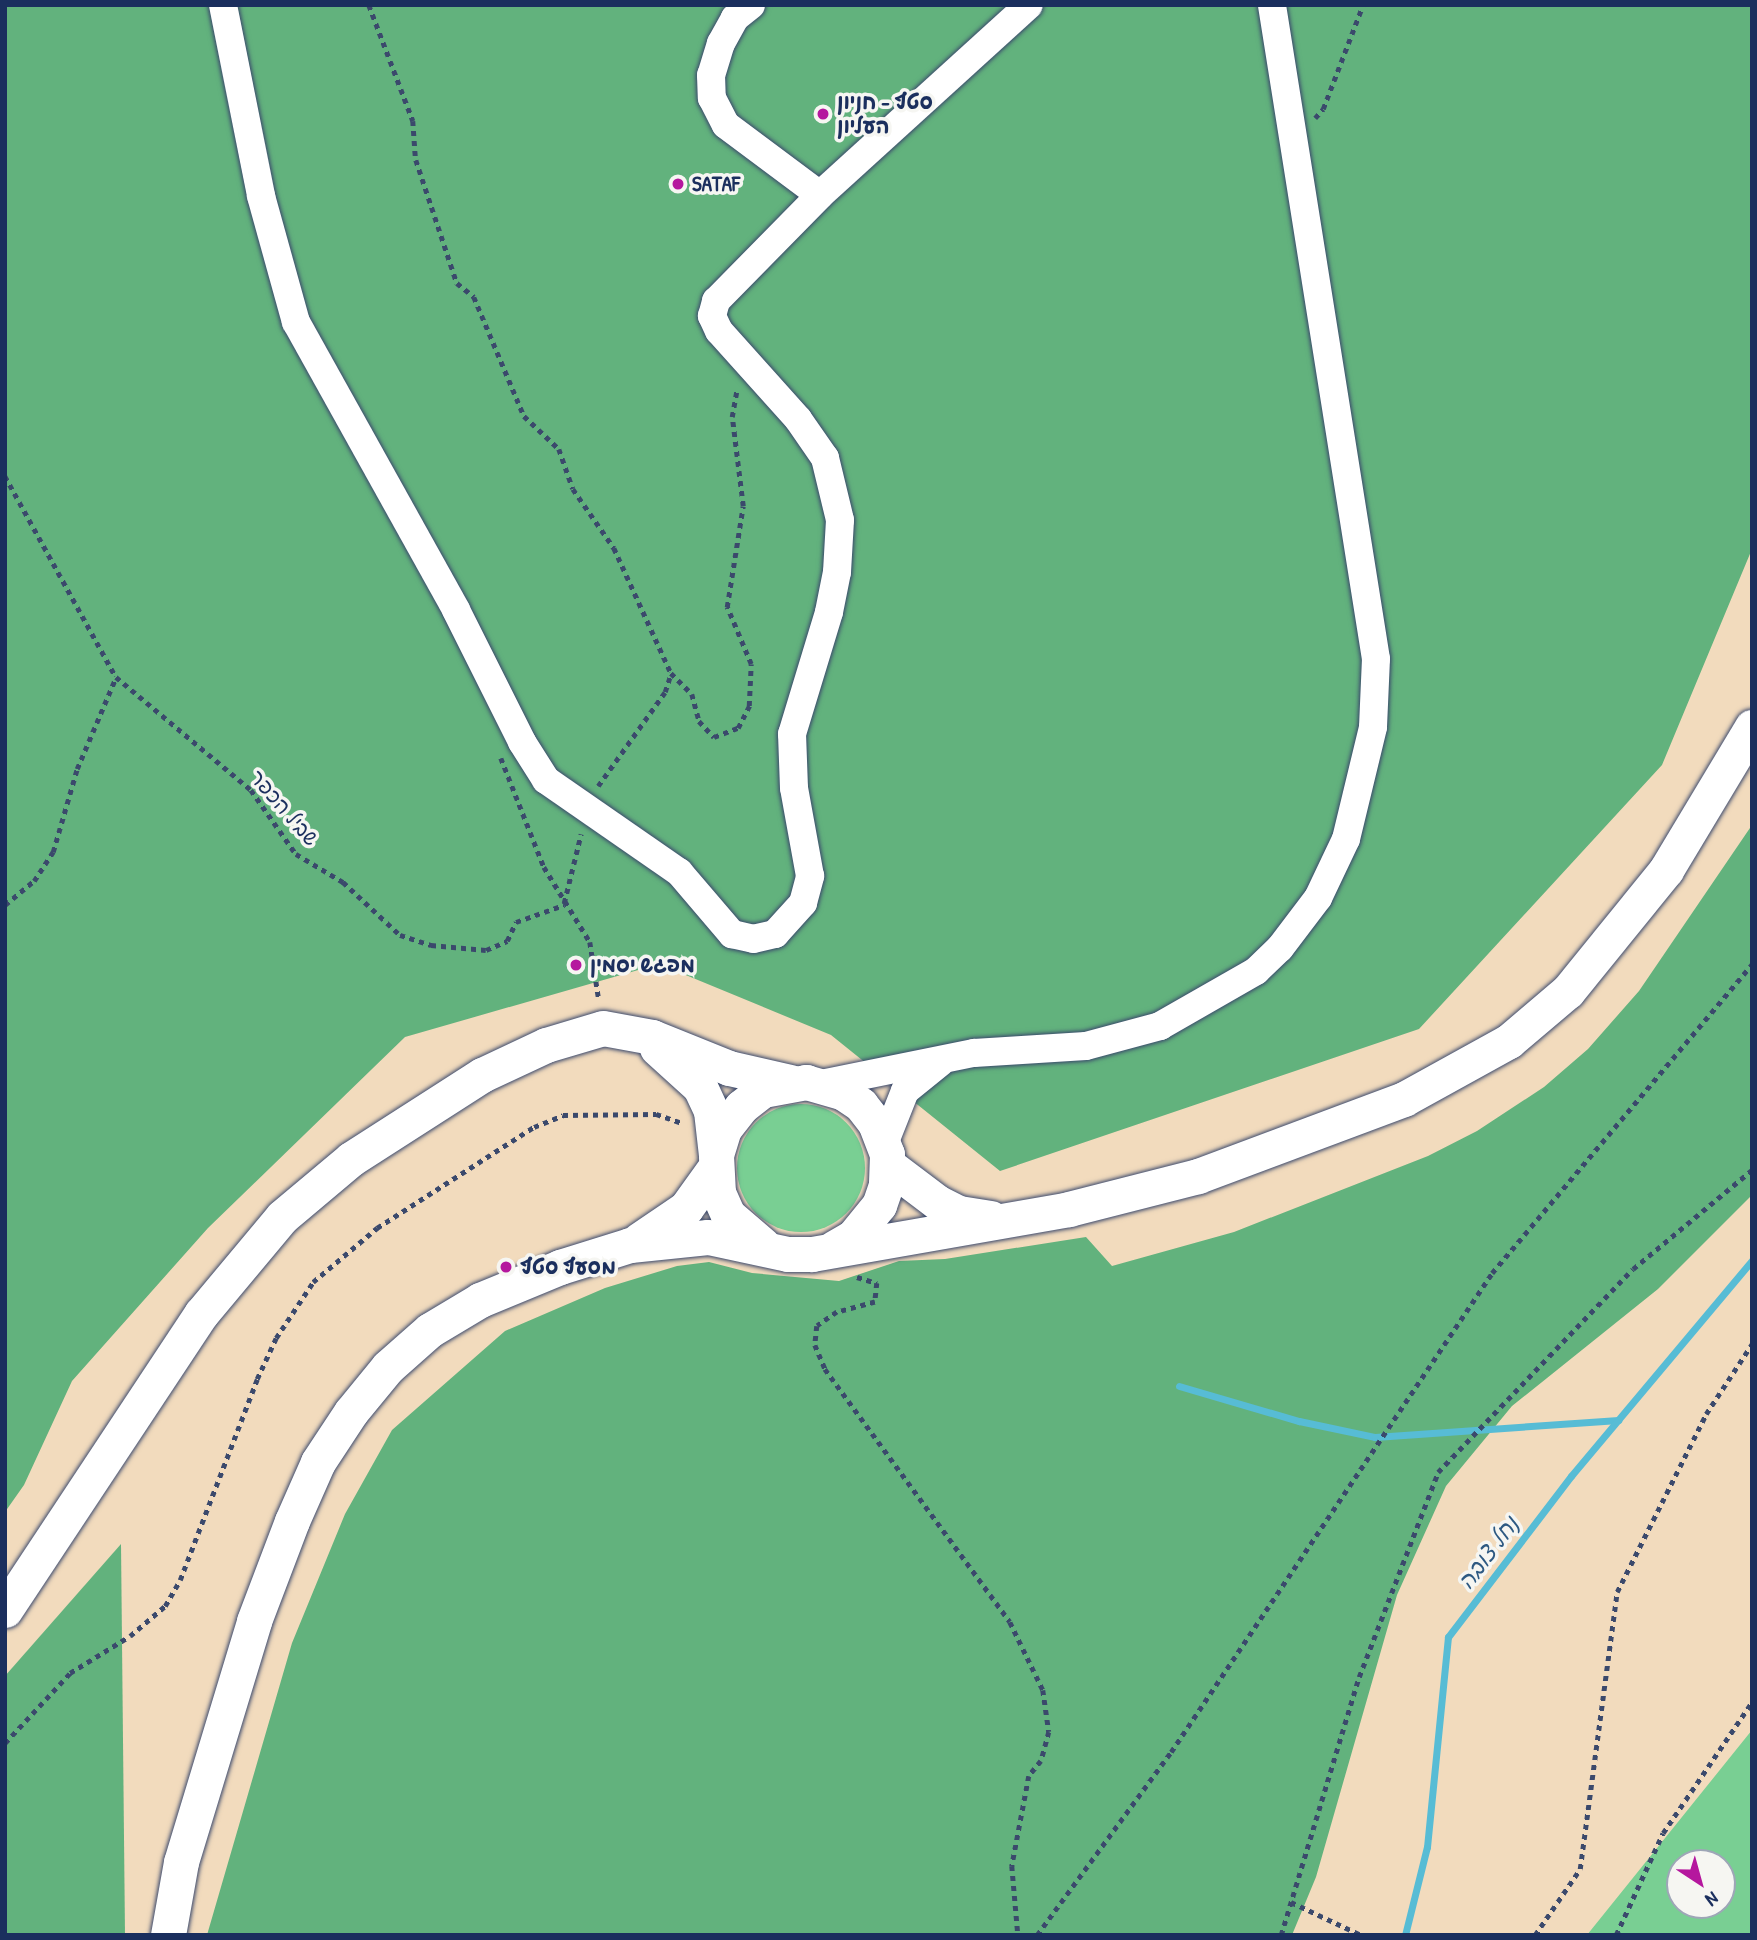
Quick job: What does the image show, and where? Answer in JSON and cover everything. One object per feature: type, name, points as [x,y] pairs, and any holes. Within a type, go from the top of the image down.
[{"type":"main road","points":[[168,1935],[181,1862],[254,1621],[318,1462],[351,1412],[388,1367],[430,1330],[480,1300],[560,1267],[630,1245],[708,1237],[764,1246],[788,1254],[843,1261],[1022,1217],[1128,1196],[1274,1150],[1427,1088],[1509,1041],[1568,991],[1632,917],[1699,822],[1752,727]]},
{"type":"main road","points":[[5,1610],[201,1314],[282,1217],[351,1159],[482,1075],[545,1045],[617,1030],[684,1047],[729,1068],[806,1083],[861,1105],[886,1154],[922,1193],[959,1213],[1000,1219],[1022,1217]]},
{"type":"main road","points":[[617,1030],[666,1053],[700,1087],[710,1111],[715,1162],[728,1215],[744,1234],[764,1246]]},
{"type":"main road","points":[[630,1245],[686,1208],[715,1162],[724,1129],[741,1107],[763,1090],[806,1083]]},
{"type":"main road","points":[[843,1261],[852,1237],[873,1214],[886,1185],[886,1154]]},
{"type":"street","points":[[223,5],[261,196],[296,322],[456,610],[522,742],[546,780],[586,812],[679,872],[732,934],[753,939],[775,934],[803,904],[810,876],[794,788],[792,734],[829,612],[837,572],[840,520],[825,458],[798,419],[736,351],[712,316],[716,302],[820,195],[1027,6]]},
{"type":"street","points":[[751,5],[735,18],[721,43],[710,75],[712,98],[726,125],[820,195]]},
{"type":"street","points":[[806,1083],[974,1053],[1046,1051],[1112,1041],[1160,1026],[1256,971],[1301,923],[1329,878],[1346,839],[1373,727],[1376,660],[1272,5]]},
{"type":"street","points":[[886,1154],[895,1111],[918,1078],[952,1057],[974,1053]]},
{"type":"path","points":[[369,5],[413,121],[416,160],[457,283],[474,297],[524,416],[559,449],[573,489],[614,548],[671,673],[692,694],[699,721],[715,737],[738,728],[749,706],[751,664],[727,607],[743,506],[732,417],[738,379],[729,362],[736,351]]},
{"type":"path","points":[[1294,143],[1323,109],[1363,5]]},
{"type":"path","name":"שביל הכפר","points":[[5,476],[116,677],[181,727],[251,790],[296,854],[343,882],[400,935],[431,945],[486,950],[507,941],[516,922],[564,905]]},
{"type":"path","points":[[617,1030],[590,942],[564,905],[586,812],[606,769],[651,712],[671,673]]},
{"type":"path","points":[[5,905],[34,881],[54,852],[78,769],[116,677]]},
{"type":"path","points":[[1037,1935],[1171,1752],[1492,1273],[1752,964]]},
{"type":"path","points":[[5,1744],[70,1674],[130,1636],[165,1606],[180,1580],[276,1338],[313,1282],[377,1228],[534,1127],[563,1115],[656,1114],[678,1120],[701,1136],[715,1162]]},
{"type":"path","points":[[1281,1935],[1359,1677],[1438,1472],[1633,1269],[1752,1170]]},
{"type":"path","points":[[843,1261],[877,1283],[874,1302],[837,1312],[817,1326],[815,1345],[825,1369],[1010,1622],[1043,1690],[1049,1732],[1041,1761],[1029,1776],[1012,1866],[1018,1935]]},
{"type":"path","points":[[1535,1935],[1580,1869],[1617,1592],[1706,1414],[1752,1344]]},
{"type":"path","points":[[1616,1935],[1663,1833],[1752,1702]]},
{"type":"path","points":[[1291,1902],[1361,1935]]},
{"type":"green space","points":[[5,5],[1752,5],[1752,549],[1662,765],[1419,1029],[1000,1171],[831,1035],[659,964],[405,1037],[208,1228],[72,1381],[24,1485],[5,1512]]},
{"type":"green space","points":[[1752,825],[1752,1195],[1658,1289],[1512,1406],[1446,1486],[1397,1595],[1316,1877],[1292,1935],[207,1935],[292,1643],[345,1514],[392,1430],[505,1331],[605,1288],[677,1266],[709,1262],[752,1273],[839,1281],[899,1261],[945,1259],[1086,1237],[1112,1266],[1234,1232],[1428,1156],[1477,1131],[1544,1087],[1588,1049],[1639,991]]},
{"type":"green space","points":[[801,1104],[825,1109],[846,1123],[860,1144],[865,1168],[860,1192],[846,1213],[825,1227],[801,1232],[777,1227],[756,1213],[742,1192],[737,1168],[742,1144],[756,1123],[777,1109]]},
{"type":"green space","points":[[121,1544],[125,1935],[5,1935],[5,1676]]},
{"type":"green space","points":[[1752,1730],[1752,1935],[1587,1935]]},
{"type":"waterway","name":"נחל צובה","points":[[1405,1935],[1427,1847],[1448,1637],[1571,1476],[1752,1260]]},
{"type":"waterway","points":[[1179,1386],[1299,1421],[1375,1437],[1618,1420]]},
{"type":"place","name":"סטף - חניון העליון","points":[[823,114]]},
{"type":"place","name":"SATAF","points":[[678,184]]},
{"type":"place","name":"מפגש יסמין","points":[[576,965]]},
{"type":"place","name":"מסעף סטף","points":[[506,1267]]}]
